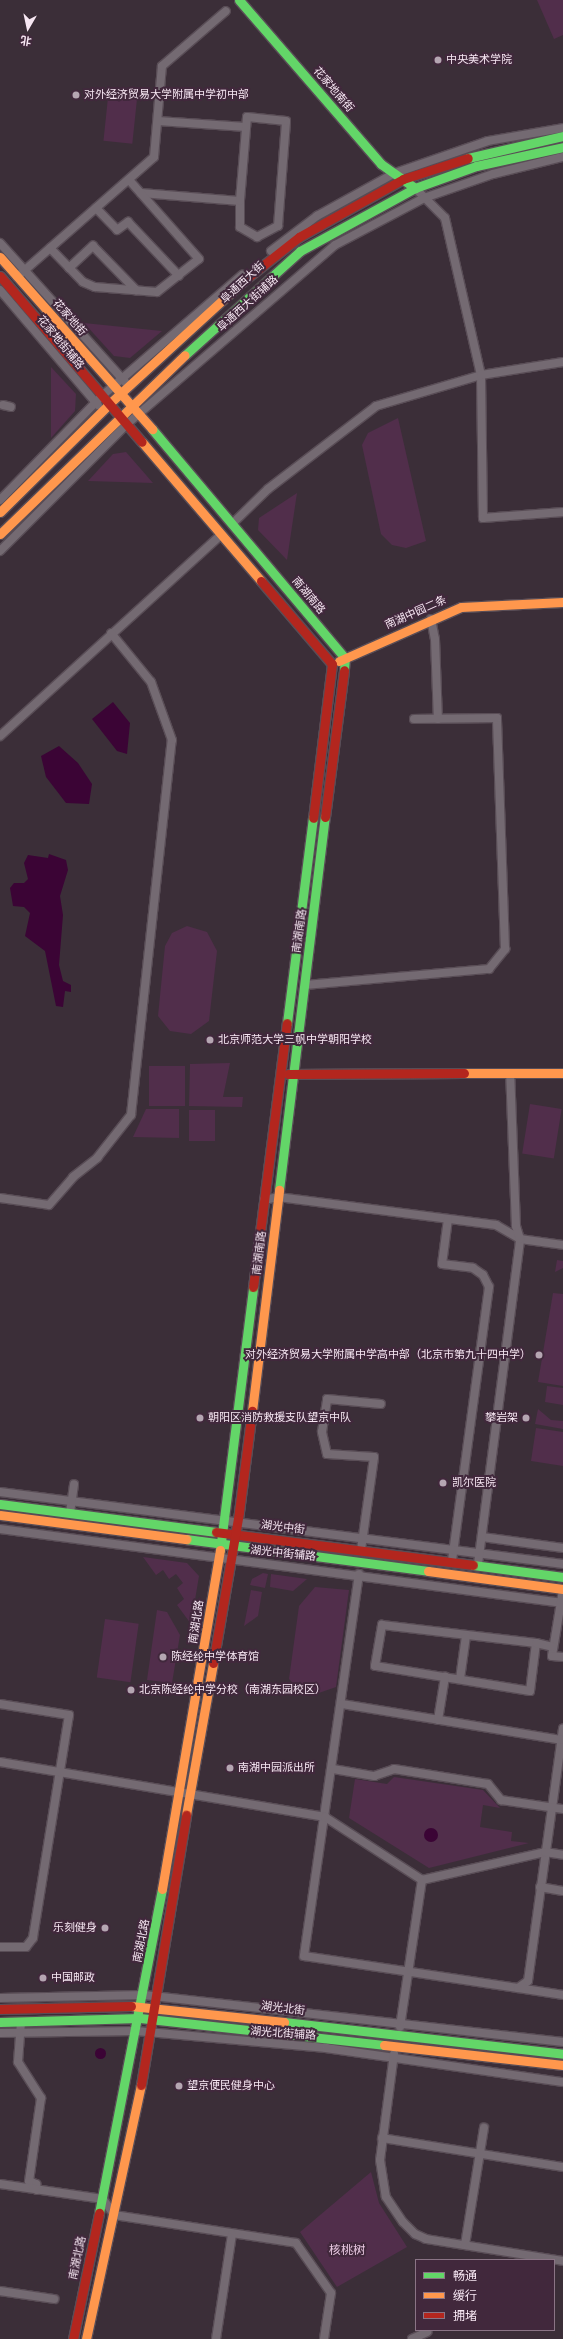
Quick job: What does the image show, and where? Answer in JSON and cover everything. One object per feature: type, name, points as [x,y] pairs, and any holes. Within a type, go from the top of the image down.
[{"type":"street","name":"花家地南街","points":[[239,0],[381,164],[415,188]]},
{"type":"street","points":[[21,274],[154,158],[162,66],[226,11]]},
{"type":"street","points":[[247,117],[286,121],[278,226],[257,236],[240,227],[240,202],[247,117]]},
{"type":"street","points":[[158,121],[246,127]]},
{"type":"street","points":[[0,500],[95,402],[286,238],[317,216],[395,173],[488,141],[563,128]]},
{"type":"street","name":"阜通西大街","points":[[0,512],[110,403],[267,260],[323,222],[403,179],[488,151],[563,136]]},
{"type":"street","name":"阜通西大街","points":[[0,534],[120,416],[273,272],[300,251],[415,188],[476,166],[563,147]]},
{"type":"street","name":"阜通西大街辅路","points":[[0,551],[29,526],[138,414],[336,246],[424,198],[493,174],[563,157]]},
{"type":"street","points":[[50,248],[70,268],[95,287],[157,292],[199,259],[129,180]]},
{"type":"street","points":[[415,188],[445,218],[482,375],[484,518],[563,512]]},
{"type":"street","points":[[141,193],[240,202]]},
{"type":"street","points":[[96,208],[117,230],[128,222],[178,276]]},
{"type":"street","name":"花家地街辅路","points":[[0,243],[21,274],[129,387]]},
{"type":"street","points":[[70,268],[93,246],[136,290]]},
{"type":"street","name":"花家地街","points":[[0,257],[21,274],[131,406]]},
{"type":"street","points":[[0,276],[332,664]]},
{"type":"street","name":"花家地街辅路","points":[[0,290],[102,411]]},
{"type":"street","points":[[232,524],[268,489],[376,406],[482,375],[563,362]]},
{"type":"street","name":"南湖南路","points":[[131,406],[345,658],[237,1521],[231,1546]]},
{"type":"street","points":[[0,736],[111,633],[221,535]]},
{"type":"street","name":"南湖中园二条","points":[[332,664],[431,619],[478,604],[563,602]]},
{"type":"street","points":[[431,619],[435,639],[438,719]]},
{"type":"street","points":[[0,1198],[48,1204],[73,1177],[97,1158],[131,1115],[172,740],[151,682],[111,633]]},
{"type":"street","name":"南湖南路","points":[[220,1544],[225,1520],[332,664]]},
{"type":"street","points":[[305,986],[489,969],[505,949],[497,718],[414,719]]},
{"type":"street","points":[[478,1564],[520,1239],[516,1226],[510,1073]]},
{"type":"street","points":[[281,1074],[563,1073]]},
{"type":"street","points":[[264,1200],[278,1197],[496,1225],[520,1239],[563,1245]]},
{"type":"street","points":[[448,1219],[442,1264],[473,1268],[484,1275],[490,1287],[452,1561]]},
{"type":"street","points":[[361,1550],[374,1458],[327,1454],[322,1432],[327,1399],[381,1404]]},
{"type":"street","points":[[70,1513],[74,1484]]},
{"type":"street","points":[[0,1492],[363,1537],[563,1564]]},
{"type":"street","name":"湖光中街","points":[[0,1504],[478,1564],[563,1577]]},
{"type":"street","points":[[0,1515],[563,1589],[562,1603],[552,1656],[563,1657]]},
{"type":"street","name":"湖光中街辅路","points":[[0,1529],[219,1559],[359,1574],[562,1603]]},
{"type":"street","points":[[482,1537],[563,1548]]},
{"type":"street","name":"南湖北路","points":[[73,2339],[103,2199],[136,2031],[140,2018],[180,1794],[219,1559],[220,1544]]},
{"type":"street","name":"南湖北路","points":[[86,2339],[114,2215],[151,2033],[153,2007],[191,1796],[230,1560],[231,1546]]},
{"type":"street","points":[[541,1574],[543,1561]]},
{"type":"street","points":[[359,1574],[333,1769],[304,1956],[408,1974],[563,1995]]},
{"type":"street","points":[[536,1643],[530,1691],[375,1666],[382,1625],[536,1643],[554,1647]]},
{"type":"street","points":[[460,1679],[466,1636]]},
{"type":"street","points":[[438,1720],[445,1677]]},
{"type":"street","points":[[0,1704],[69,1715],[33,1938],[26,1947],[0,1947]]},
{"type":"street","points":[[342,1704],[561,1740]]},
{"type":"street","points":[[518,1988],[528,1981],[545,1852],[561,1761],[561,1740],[563,1728]]},
{"type":"street","points":[[0,1762],[191,1796],[325,1817],[422,1880],[545,1852],[563,1855]]},
{"type":"street","points":[[333,1769],[374,1776],[394,1769],[488,1784],[501,1800],[563,1809]]},
{"type":"street","points":[[422,1880],[401,2024],[395,2047],[382,2138],[382,2181],[394,2210],[415,2234],[465,2245],[551,2259]]},
{"type":"street","points":[[540,1887],[563,1891]]},
{"type":"street","name":"湖光北街辅路","points":[[0,1998],[144,1995],[563,2042]]},
{"type":"street","name":"湖光北街","points":[[0,2009],[142,2006],[563,2054]]},
{"type":"street","points":[[0,2022],[140,2018],[563,2065]]},
{"type":"street","points":[[21,2022],[18,2062],[41,2098],[30,2180],[36,2184],[37,2190]]},
{"type":"street","name":"湖光北街辅路","points":[[0,2033],[19,2034],[136,2031],[326,2048],[393,2059],[563,2082]]},
{"type":"street","points":[[465,2245],[484,2128]]},
{"type":"street","points":[[382,2138],[563,2167]]},
{"type":"street","points":[[0,2184],[103,2199],[114,2215],[296,2243],[331,2293],[324,2339]]},
{"type":"street","points":[[216,2339],[232,2234]]},
{"type":"street","points":[[0,2291],[54,2300]]},
{"type":"street","points":[[412,2339],[427,2332]]},
{"type":"shaded area","points":[[537,0],[563,0],[563,35],[554,39]]},
{"type":"shaded area","points":[[109,88],[138,91],[132,144],[103,141]]},
{"type":"shaded area","points":[[84,323],[162,331],[130,358],[114,356]]},
{"type":"shaded area","points":[[51,367],[76,394],[75,411],[51,438]]},
{"type":"shaded area","points":[[398,418],[426,541],[406,548],[392,545],[381,534],[362,445],[368,433]]},
{"type":"shaded area","points":[[126,452],[153,483],[88,481],[113,454]]},
{"type":"shaded area","points":[[297,493],[287,560],[258,530],[259,518]]},
{"type":"shaded area","points":[[113,702],[130,723],[127,754],[117,751],[92,719]]},
{"type":"shaded area","points":[[59,746],[78,763],[92,784],[89,804],[66,803],[46,777],[41,756]]},
{"type":"shaded area","points":[[49,854],[66,860],[68,870],[60,896],[63,915],[59,965],[63,981],[71,985],[71,992],[65,991],[63,1007],[56,1006],[45,951],[25,936],[30,913],[24,907],[13,906],[10,888],[14,883],[24,883],[28,879],[24,863],[28,855],[48,858]]},
{"type":"shaded area","points":[[187,926],[207,932],[217,951],[209,1021],[191,1034],[170,1031],[158,1016],[165,946],[172,933]]},
{"type":"shaded area","points":[[230,1063],[223,1097],[243,1097],[242,1107],[189,1106],[190,1064]]},
{"type":"shaded area","points":[[149,1066],[185,1066],[185,1106],[149,1106]]},
{"type":"shaded area","points":[[530,1104],[562,1109],[554,1158],[522,1153]]},
{"type":"shaded area","points":[[146,1109],[179,1109],[179,1138],[133,1137]]},
{"type":"shaded area","points":[[189,1110],[215,1110],[215,1141],[189,1141]]},
{"type":"shaded area","points":[[557,1260],[563,1261],[563,1268],[555,1272]]},
{"type":"shaded area","points":[[553,1293],[563,1294],[563,1386],[538,1382]]},
{"type":"shaded area","points":[[547,1386],[563,1388],[563,1405],[545,1402]]},
{"type":"shaded area","points":[[538,1409],[551,1420],[563,1421],[563,1429],[535,1424]]},
{"type":"shaded area","name":"攀岩架","points":[[526,1413],[531,1418],[526,1423],[521,1418]]},
{"type":"shaded area","points":[[536,1428],[563,1432],[563,1466],[531,1461]]},
{"type":"shaded area","points":[[143,1557],[187,1563],[199,1576],[191,1624],[177,1605],[184,1599],[177,1588],[183,1583],[176,1574],[169,1579],[163,1570],[156,1575]]},
{"type":"shaded area","points":[[263,1573],[268,1574],[265,1588],[250,1585],[252,1579]]},
{"type":"shaded area","points":[[271,1574],[307,1579],[293,1591],[270,1587]]},
{"type":"shaded area","points":[[315,1587],[349,1590],[336,1687],[313,1695],[303,1694],[289,1679],[299,1606]]},
{"type":"shaded area","points":[[251,1590],[262,1592],[258,1616],[244,1626]]},
{"type":"shaded area","name":"陈经纶中学体育馆","points":[[157,1610],[167,1612],[180,1635],[172,1683],[147,1680]]},
{"type":"shaded area","points":[[105,1619],[139,1624],[130,1682],[97,1677]]},
{"type":"shaded area","points":[[394,1777],[483,1790],[500,1808],[483,1805],[480,1827],[512,1832],[511,1841],[529,1843],[429,1868],[349,1818],[355,1779],[387,1784]]},
{"type":"shaded area","points":[[431,1828],[436,1830],[438,1835],[436,1840],[431,1842],[426,1840],[424,1835],[426,1830]]},
{"type":"shaded area","points":[[100,2047],[104,2049],[106,2053],[104,2057],[100,2059],[96,2057],[94,2053],[96,2049]]},
{"type":"shaded area","points":[[371,2172],[379,2203],[407,2247],[337,2287],[300,2232]]},
{"type":"traffic: fast","points":[[239,0],[381,164],[415,188]]},
{"type":"traffic: fast","points":[[468,158],[563,136]]},
{"type":"traffic: fast","points":[[185,355],[300,251],[415,188],[476,166],[563,147]]},
{"type":"traffic: fast","points":[[152,429],[345,658],[344,670]]},
{"type":"traffic: fast","points":[[279,1190],[325,817]]},
{"type":"traffic: fast","points":[[287,1023],[313,818]]},
{"type":"traffic: fast","points":[[220,1550],[253,1287]]},
{"type":"traffic: fast","points":[[0,1504],[216,1532]]},
{"type":"traffic: fast","points":[[186,1539],[428,1571]]},
{"type":"traffic: fast","points":[[473,1565],[563,1577]]},
{"type":"traffic: fast","points":[[99,2213],[162,1889]]},
{"type":"traffic: fast","points":[[0,2022],[140,2018],[384,2045]]},
{"type":"traffic: fast","points":[[284,2022],[563,2054]]},
{"type":"traffic: slow","points":[[0,257],[152,429]]},
{"type":"traffic: slow","points":[[0,512],[110,403],[242,282]]},
{"type":"traffic: slow","points":[[0,534],[185,355]]},
{"type":"traffic: slow","points":[[142,442],[261,581]]},
{"type":"traffic: slow","points":[[339,661],[461,607],[563,602]]},
{"type":"traffic: slow","points":[[464,1073],[563,1073]]},
{"type":"traffic: slow","points":[[252,1411],[279,1190]]},
{"type":"traffic: slow","points":[[0,1515],[186,1539]]},
{"type":"traffic: slow","points":[[162,1889],[220,1550]]},
{"type":"traffic: slow","points":[[428,1571],[563,1589]]},
{"type":"traffic: slow","points":[[186,1815],[213,1663]]},
{"type":"traffic: slow","points":[[131,2006],[284,2022]]},
{"type":"traffic: slow","points":[[384,2045],[563,2065]]},
{"type":"traffic: slow","points":[[86,2339],[141,2085]]},
{"type":"traffic: jam","points":[[242,282],[299,237],[403,179],[468,158]]},
{"type":"traffic: jam","points":[[0,276],[142,442]]},
{"type":"traffic: jam","points":[[261,581],[332,664],[313,818]]},
{"type":"traffic: jam","points":[[325,817],[344,670]]},
{"type":"traffic: jam","points":[[253,1287],[287,1023]]},
{"type":"traffic: jam","points":[[288,1074],[464,1073]]},
{"type":"traffic: jam","points":[[213,1663],[239,1512],[252,1411]]},
{"type":"traffic: jam","points":[[216,1532],[473,1565]]},
{"type":"traffic: jam","points":[[141,2085],[186,1815]]},
{"type":"traffic: jam","points":[[0,2009],[131,2006]]},
{"type":"traffic: jam","points":[[73,2339],[99,2213]]},
{"type":"place","name":"中央美术学院","points":[[438,60]]},
{"type":"place","name":"对外经济贸易大学附属中学初中部","points":[[76,95]]},
{"type":"place","name":"北京师范大学三帆中学朝阳学校","points":[[210,1040]]},
{"type":"place","name":"对外经济贸易大学附属中学高中部（北京市第九十四中学）","points":[[539,1355]]},
{"type":"place","name":"朝阳区消防救援支队望京中队","points":[[200,1418]]},
{"type":"place","name":"攀岩架","points":[[526,1418]]},
{"type":"place","name":"凯尔医院","points":[[443,1483]]},
{"type":"place","name":"陈经纶中学体育馆","points":[[163,1657]]},
{"type":"place","name":"北京陈经纶中学分校（南湖东园校区）","points":[[131,1690]]},
{"type":"place","name":"南湖中园派出所","points":[[230,1768]]},
{"type":"place","name":"乐刻健身","points":[[105,1928]]},
{"type":"place","name":"中国邮政","points":[[43,1978]]},
{"type":"place","name":"望京便民健身中心","points":[[179,2086]]},
{"type":"district","name":"核桃树","points":[[347,2251]]}]
